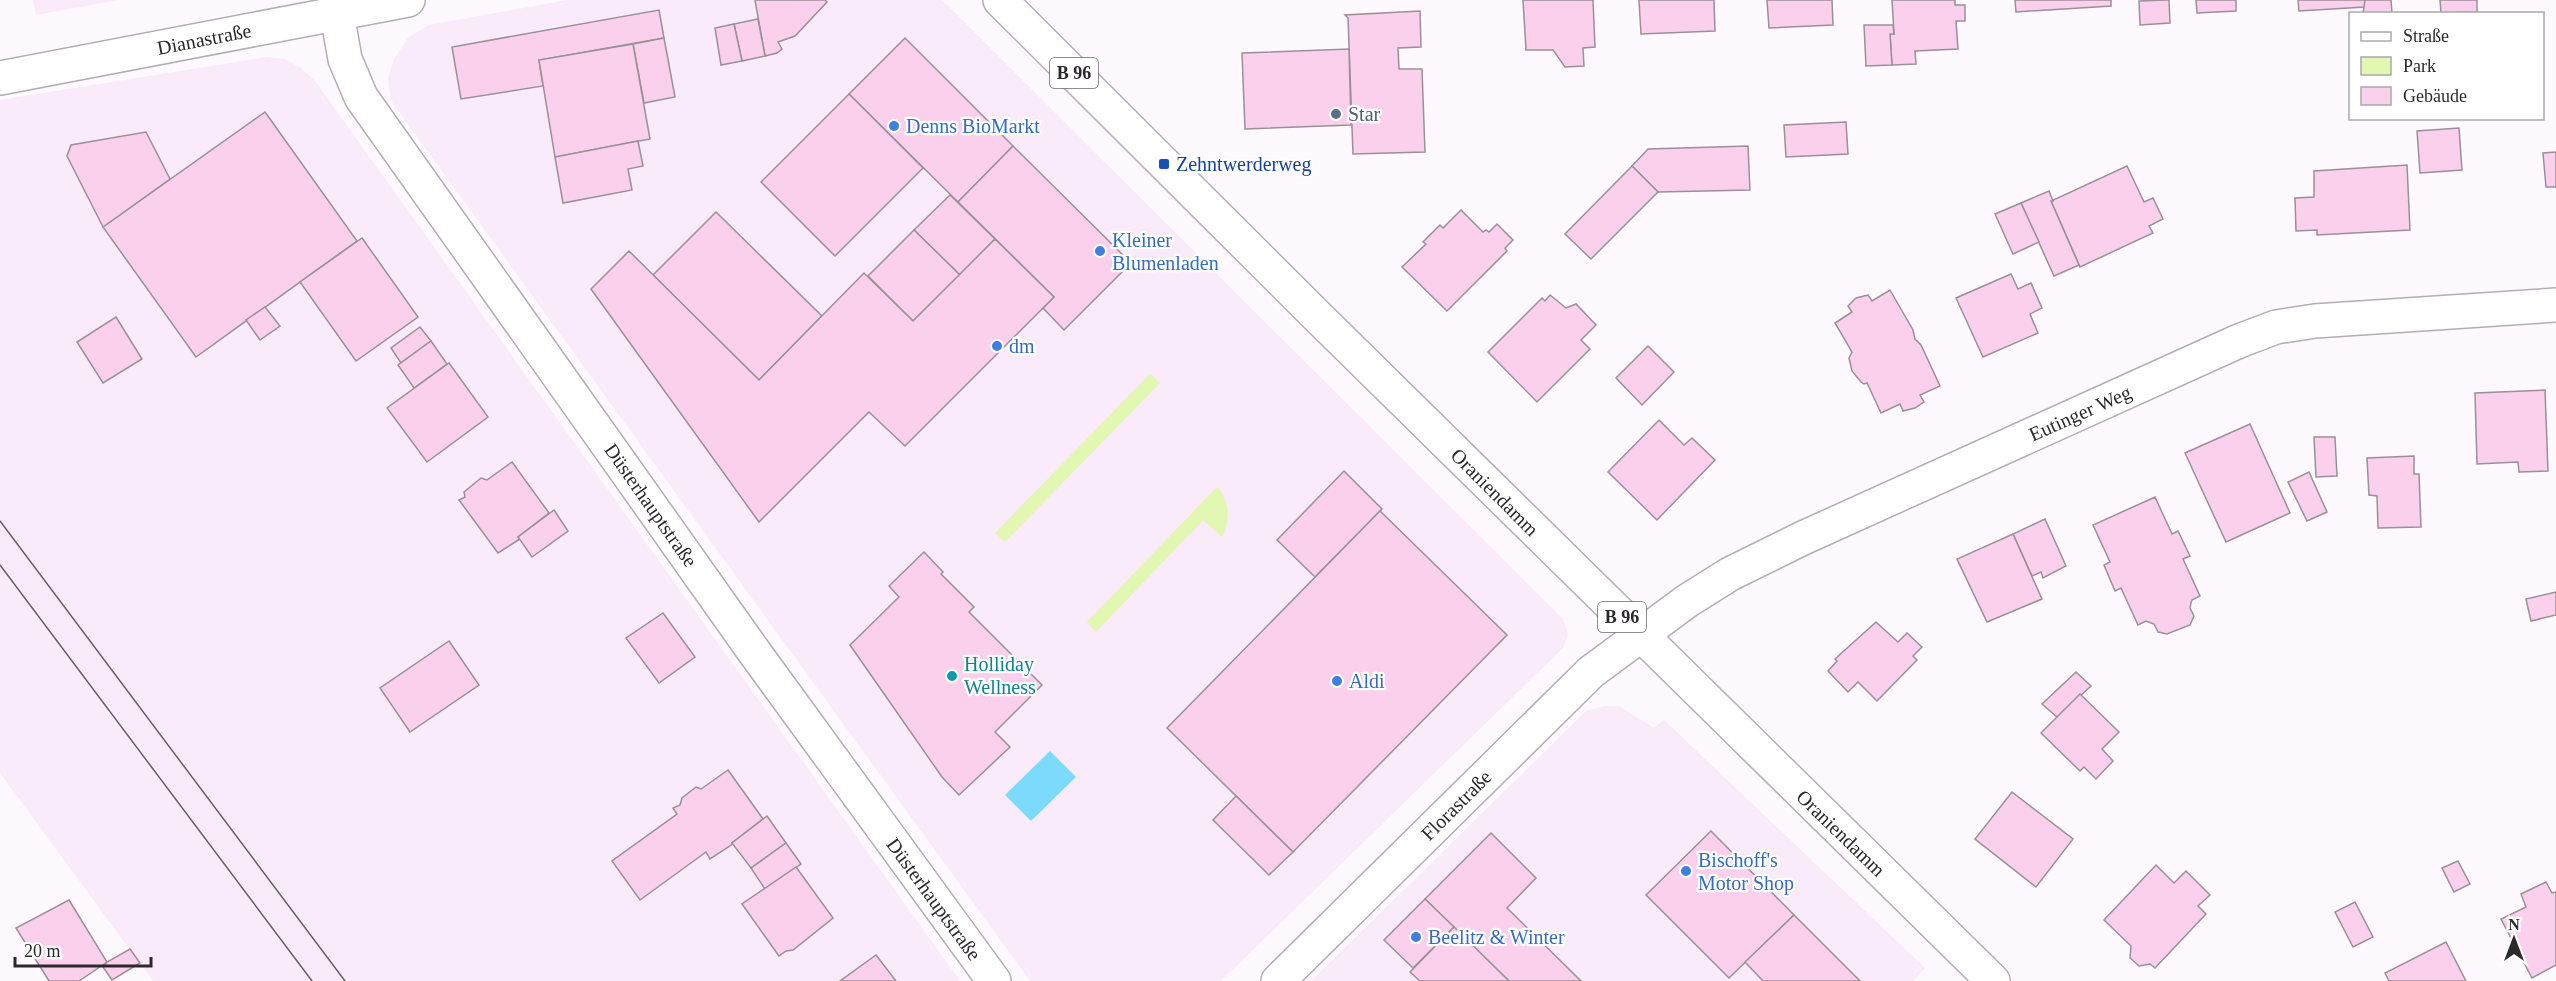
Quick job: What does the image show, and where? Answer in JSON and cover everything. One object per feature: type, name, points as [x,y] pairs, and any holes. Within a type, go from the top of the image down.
[{"type":"street","name":"Dianastraße","points":[[0,78],[408,0]]},
{"type":"street","name":"Oraniendamm","points":[[1000,0],[1992,981]]},
{"type":"street","name":"Düsterhauptstraße","points":[[336,14],[345,59],[361,97],[755,653],[994,981]]},
{"type":"street","name":"Eutinger Weg","points":[[1640,635],[1730,574],[1803,538],[2239,341],[2277,327],[2327,320],[2556,305]]},
{"type":"street","name":"Florastraße","points":[[1278,981],[1591,672],[1640,635]]},
{"type":"shaded area","points":[[33,0],[119,0],[36,15]]},
{"type":"shaded area","points":[[567,0],[942,0],[1563,619],[1568,634],[1563,648],[1221,981],[1030,981],[391,101],[388,79],[394,59],[408,38],[429,25]]},
{"type":"shaded area","points":[[267,57],[285,59],[301,68],[315,81],[960,981],[153,981],[0,773],[0,100]]},
{"type":"shaded area","points":[[1604,706],[1619,706],[1654,728],[1664,720],[1925,968],[1913,981],[1311,981],[1586,711]]},
{"type":"green space","points":[[1150,374],[1160,383],[1005,542],[995,533]]},
{"type":"green space","points":[[1217,487],[1224,498],[1227,511],[1222,537],[1203,520],[1096,632],[1087,622]]},
{"type":"water","points":[[1050,751],[1076,777],[1031,821],[1005,795]]},
{"type":"building","points":[[755,0],[825,0],[827,2],[795,36],[778,42],[782,49],[765,56]]},
{"type":"building","points":[[1523,0],[1593,0],[1595,47],[1583,48],[1584,66],[1565,67],[1553,50],[1526,50]]},
{"type":"building","points":[[1639,0],[1714,0],[1715,31],[1641,34]]},
{"type":"building","points":[[1767,0],[1832,0],[1833,25],[1769,28]]},
{"type":"building","points":[[1892,0],[1955,0],[1955,5],[1965,5],[1965,21],[1956,21],[1958,49],[1915,51],[1916,64],[1892,65],[1890,34],[1894,34]]},
{"type":"building","points":[[2015,0],[2111,0],[2111,6],[2016,12]]},
{"type":"building","points":[[2169,0],[2170,23],[2140,25],[2139,1]]},
{"type":"building","points":[[2196,0],[2236,0],[2236,11],[2197,13]]},
{"type":"building","points":[[2298,0],[2365,0],[2365,7],[2299,11]]},
{"type":"building","points":[[2365,0],[2391,0],[2392,12],[2363,12]]},
{"type":"building","points":[[2440,0],[2477,0],[2477,12],[2441,12]]},
{"type":"building","points":[[659,10],[664,38],[539,60],[543,86],[461,99],[452,47]]},
{"type":"building","points":[[1420,11],[1421,47],[1398,48],[1399,69],[1422,69],[1425,152],[1353,154],[1348,18],[1345,15]]},
{"type":"building","points":[[758,19],[765,56],[742,61],[734,24]]},
{"type":"building","points":[[734,24],[742,61],[721,65],[715,28]]},
{"type":"building","points":[[1864,25],[1893,25],[1894,34],[1890,34],[1892,65],[1866,66]]},
{"type":"building","points":[[664,38],[675,97],[644,103],[633,44]]},
{"type":"building","points":[[905,38],[1013,146],[958,202],[849,94]]},
{"type":"building","points":[[633,44],[650,139],[555,157],[539,60]]},
{"type":"building","points":[[1349,49],[1351,125],[1245,129],[1242,53]]},
{"type":"building","points":[[849,94],[923,168],[835,256],[761,182]]},
{"type":"building","points":[[265,112],[357,241],[196,357],[103,227]]},
{"type":"building","points":[[1846,122],[1848,154],[1786,157],[1784,125]]},
{"type":"building","points":[[2459,128],[2462,170],[2420,173],[2417,131]]},
{"type":"building","points":[[146,132],[170,179],[103,227],[67,156],[71,145]]},
{"type":"building","points":[[638,141],[643,166],[628,169],[632,190],[563,203],[555,157]]},
{"type":"building","points":[[1013,146],[1131,263],[1064,330],[1043,308],[1054,297],[958,202]]},
{"type":"building","points":[[1748,146],[1750,190],[1658,192],[1632,166],[1648,149]]},
{"type":"building","points":[[2556,152],[2556,187],[2546,187],[2543,153]]},
{"type":"building","points":[[2407,165],[2410,230],[2317,235],[2317,230],[2296,231],[2295,198],[2314,197],[2314,171]]},
{"type":"building","points":[[1632,166],[1658,192],[1591,259],[1565,234]]},
{"type":"building","points":[[2127,166],[2144,202],[2153,198],[2163,219],[2149,226],[2153,233],[2080,267],[2051,201]]},
{"type":"building","points":[[2049,191],[2053,201],[2051,201],[2079,265],[2054,276],[2021,203]]},
{"type":"building","points":[[950,195],[995,239],[960,275],[914,230]]},
{"type":"building","points":[[2021,203],[2039,242],[2013,254],[1995,214]]},
{"type":"building","points":[[1461,210],[1483,232],[1486,230],[1489,232],[1497,224],[1513,240],[1505,248],[1507,251],[1447,311],[1402,267],[1426,244],[1423,242],[1440,225],[1443,228]]},
{"type":"building","points":[[716,212],[822,316],[759,380],[653,275]]},
{"type":"building","points":[[914,230],[960,275],[913,321],[868,276]]},
{"type":"building","points":[[362,238],[418,317],[356,361],[300,282]]},
{"type":"building","points":[[995,239],[1054,297],[905,446],[869,412],[759,522],[591,289],[629,251],[759,380],[864,273],[913,321]]},
{"type":"building","points":[[2011,274],[2018,289],[2031,283],[2042,308],[2030,314],[2038,333],[1983,357],[1956,298]]},
{"type":"building","points":[[1890,290],[1913,330],[1915,339],[1921,345],[1940,386],[1920,395],[1924,402],[1915,408],[1903,411],[1900,404],[1881,413],[1867,383],[1861,382],[1852,371],[1849,358],[1852,352],[1835,323],[1852,312],[1848,306],[1856,298],[1868,295],[1872,301]]},
{"type":"building","points":[[1550,295],[1566,308],[1576,304],[1596,325],[1581,340],[1590,349],[1537,402],[1488,352],[1542,298],[1545,301]]},
{"type":"building","points":[[265,307],[280,326],[260,340],[246,320]]},
{"type":"building","points":[[116,317],[142,359],[103,383],[77,342]]},
{"type":"building","points":[[420,327],[431,341],[401,363],[391,348]]},
{"type":"building","points":[[431,341],[447,364],[414,388],[398,365]]},
{"type":"building","points":[[1648,346],[1674,372],[1642,405],[1616,378]]},
{"type":"building","points":[[449,363],[488,417],[427,462],[387,408]]},
{"type":"building","points":[[2545,390],[2548,471],[2519,472],[2518,462],[2477,464],[2475,393]]},
{"type":"building","points":[[1659,420],[1684,445],[1692,438],[1715,460],[1657,520],[1608,472]]},
{"type":"building","points":[[2250,424],[2290,513],[2226,542],[2185,453]]},
{"type":"building","points":[[2314,437],[2335,437],[2337,476],[2316,477]]},
{"type":"building","points":[[2414,456],[2414,474],[2419,474],[2421,527],[2378,528],[2377,496],[2369,495],[2367,458]]},
{"type":"building","points":[[512,462],[549,513],[518,537],[520,539],[498,553],[459,500],[465,497],[464,492],[481,478],[487,480]]},
{"type":"building","points":[[1344,471],[1382,509],[1315,577],[1277,540]]},
{"type":"building","points":[[2309,472],[2327,512],[2307,521],[2288,482]]},
{"type":"building","points":[[2155,497],[2172,534],[2178,531],[2190,556],[2183,559],[2200,596],[2192,600],[2190,608],[2194,616],[2190,625],[2167,634],[2158,632],[2154,624],[2146,621],[2138,625],[2121,588],[2115,591],[2104,565],[2110,562],[2093,525]]},
{"type":"building","points":[[554,510],[568,531],[532,557],[518,537]]},
{"type":"building","name":"Aldi","points":[[1380,511],[1507,635],[1293,852],[1167,728]]},
{"type":"building","points":[[2045,519],[2066,566],[2043,578],[2041,572],[2032,576],[2013,534]]},
{"type":"building","points":[[2013,534],[2042,599],[1987,622],[1957,559]]},
{"type":"building","name":"Holliday Wellness","points":[[924,552],[943,572],[941,574],[974,607],[969,612],[1042,685],[995,732],[1010,747],[959,795],[942,777],[850,645],[899,597],[889,586]]},
{"type":"building","points":[[2556,592],[2556,615],[2531,621],[2526,599]]},
{"type":"building","points":[[663,613],[695,657],[659,683],[626,638]]},
{"type":"building","points":[[1876,622],[1898,642],[1907,633],[1922,647],[1913,656],[1917,660],[1877,701],[1858,682],[1848,692],[1828,671],[1837,661],[1835,659]]},
{"type":"building","points":[[449,641],[479,685],[410,732],[380,688]]},
{"type":"building","points":[[2076,672],[2091,686],[2057,717],[2042,704]]},
{"type":"building","points":[[2080,694],[2119,732],[2102,749],[2113,761],[2096,779],[2084,767],[2080,771],[2041,733]]},
{"type":"building","points":[[728,770],[763,819],[733,844],[710,859],[706,852],[640,900],[612,861],[677,814],[673,808],[680,805],[682,798],[696,787],[701,789]]},
{"type":"building","points":[[2012,792],[2073,839],[2036,887],[1975,839]]},
{"type":"building","points":[[1236,796],[1293,852],[1269,875],[1213,820]]},
{"type":"building","points":[[767,816],[786,843],[751,868],[732,843]]},
{"type":"building","points":[[1711,831],[1794,915],[1729,978],[1646,895]]},
{"type":"building","points":[[1491,833],[1536,878],[1507,908],[1581,981],[1509,981],[1425,899]]},
{"type":"building","points":[[786,843],[801,864],[765,889],[751,868]]},
{"type":"building","points":[[2458,861],[2470,884],[2454,892],[2442,868]]},
{"type":"building","points":[[2156,865],[2174,883],[2186,871],[2210,895],[2198,906],[2206,914],[2155,968],[2150,964],[2139,966],[2130,958],[2131,946],[2104,920]]},
{"type":"building","points":[[796,867],[833,918],[793,950],[786,951],[779,956],[742,904]]},
{"type":"building","points":[[2546,882],[2552,893],[2556,892],[2556,965],[2532,978],[2501,919],[2526,907],[2521,894]]},
{"type":"building","points":[[1425,899],[1454,927],[1413,968],[1384,940]]},
{"type":"building","points":[[69,900],[107,962],[79,981],[49,981],[16,928]]},
{"type":"building","points":[[2355,902],[2373,937],[2353,947],[2335,912]]},
{"type":"building","points":[[1794,915],[1860,981],[1763,981],[1745,962]]},
{"type":"building","points":[[1454,927],[1509,981],[1420,981],[1410,972]]},
{"type":"building","points":[[2446,942],[2466,981],[2389,981],[2385,973]]},
{"type":"building","points":[[130,949],[140,963],[112,980],[103,967],[107,962]]},
{"type":"building","points":[[876,955],[896,981],[840,981]]},
{"type":"tram line","points":[[0,521],[345,981]]},
{"type":"tram line","points":[[0,565],[312,981]]},
{"type":"place","name":"Star","points":[[1336,114]]},
{"type":"place","name":"Denns BioMarkt","points":[[894,126]]},
{"type":"place","name":"Zehntwerderweg","points":[[1164,164]]},
{"type":"place","name":"Kleiner Blumenladen","points":[[1100,251]]},
{"type":"place","name":"dm","points":[[997,346]]},
{"type":"place","name":"Holliday Wellness","points":[[952,676]]},
{"type":"place","name":"Aldi","points":[[1337,681]]},
{"type":"place","name":"Bischoff's Motor Shop","points":[[1686,871]]},
{"type":"place","name":"Beelitz & Winter","points":[[1416,937]]}]
